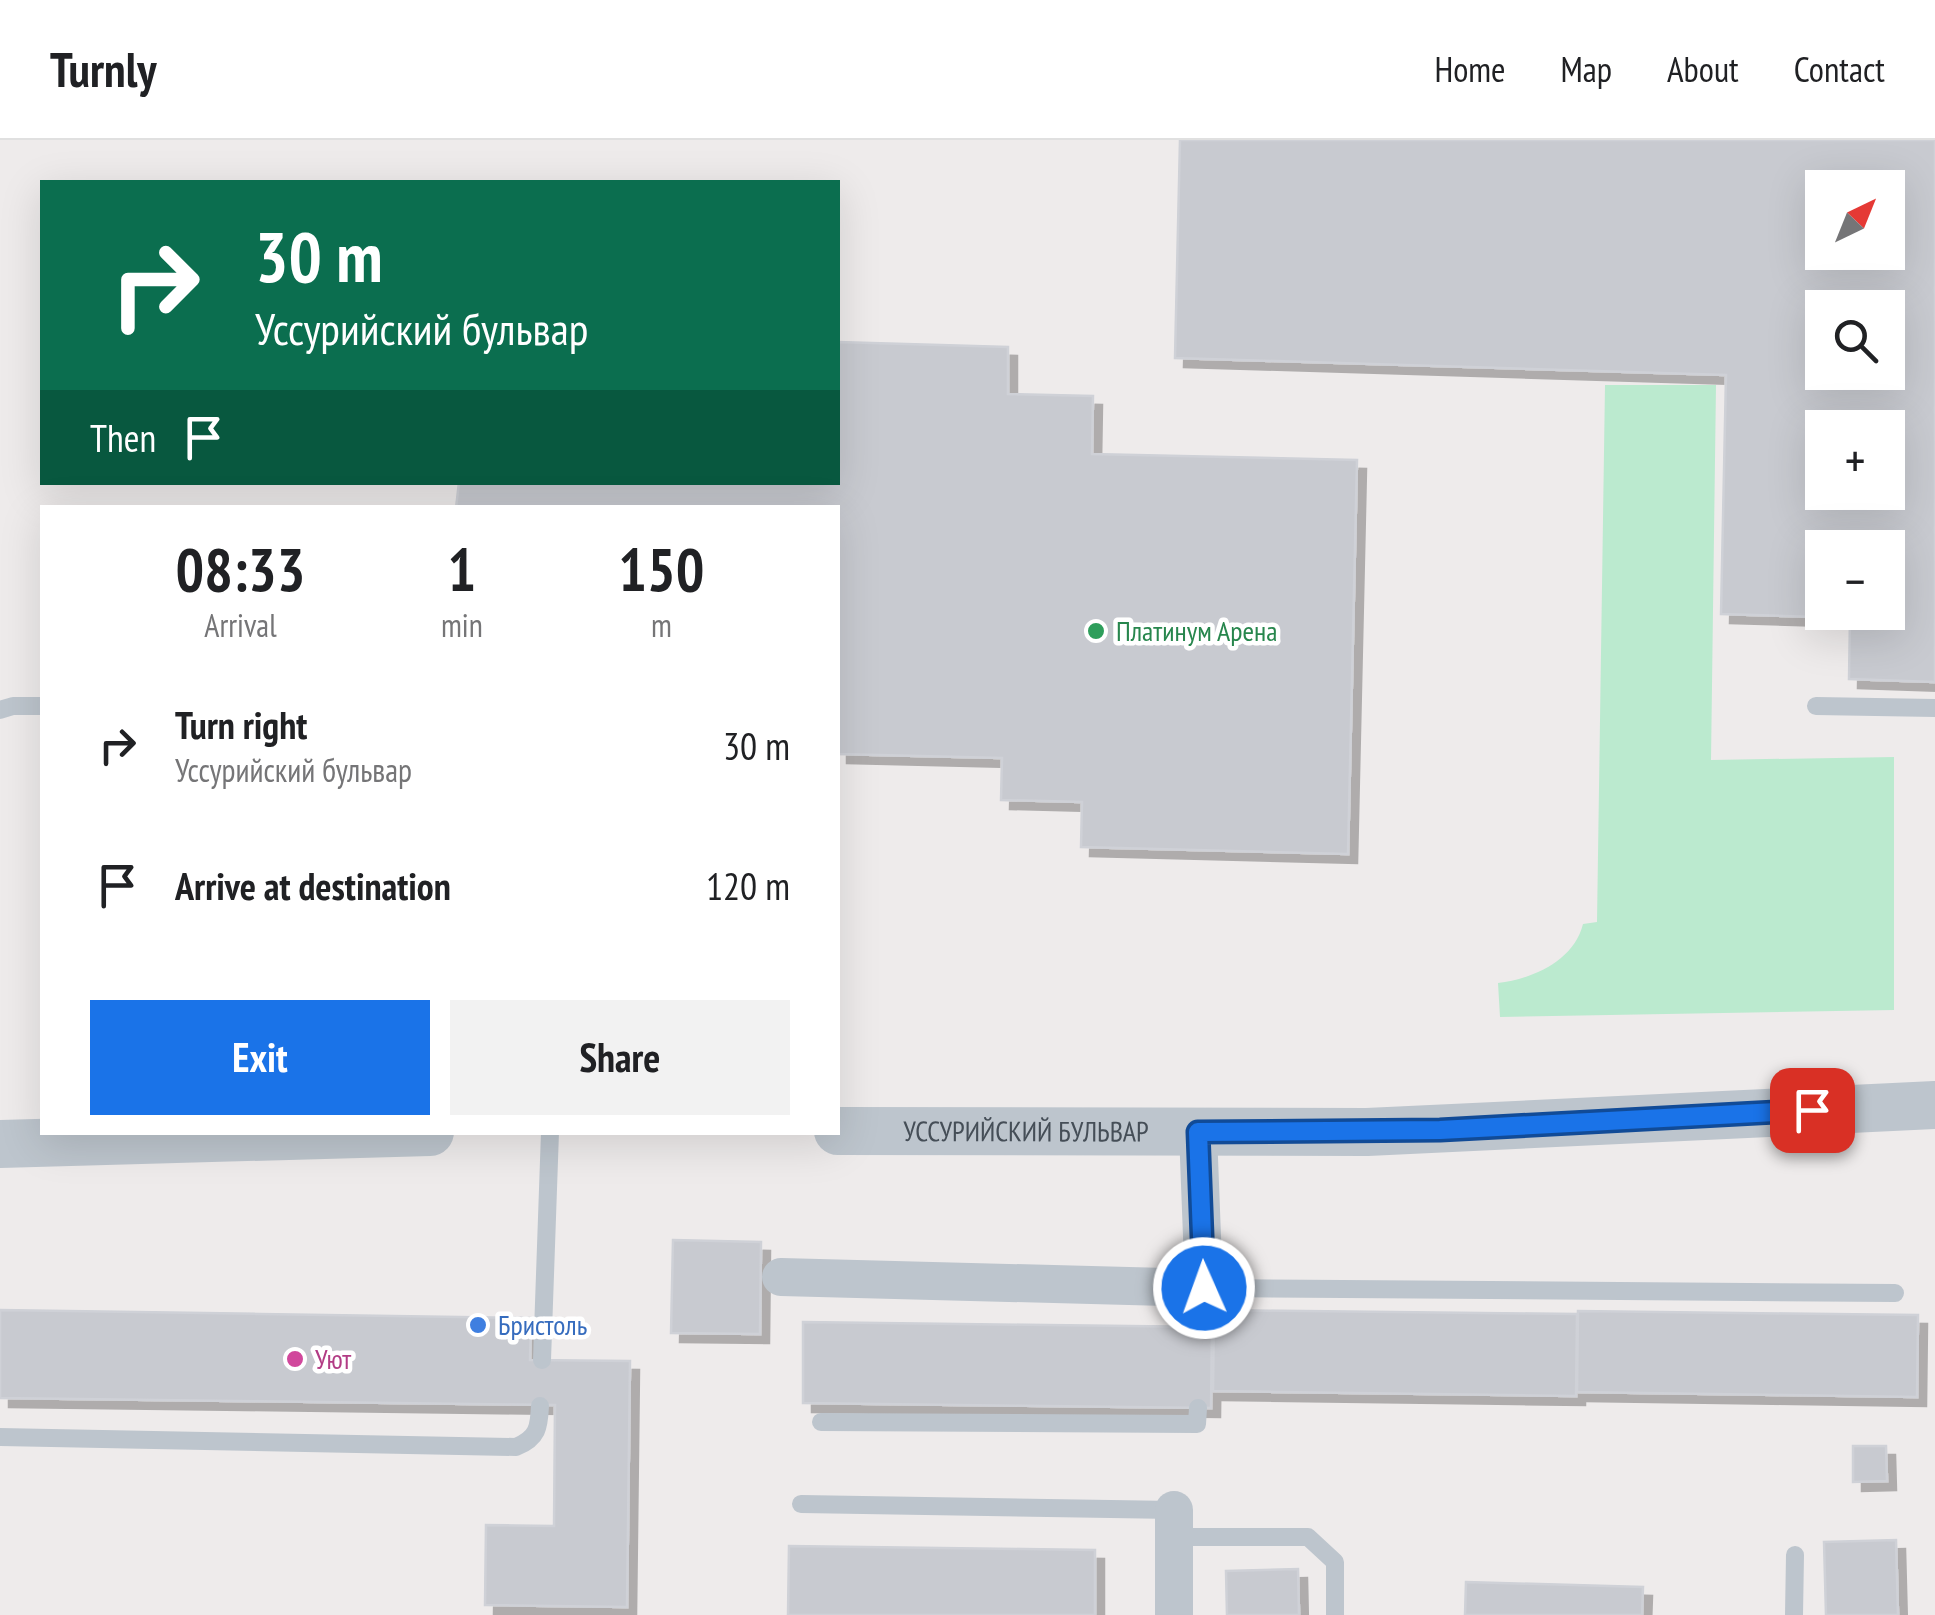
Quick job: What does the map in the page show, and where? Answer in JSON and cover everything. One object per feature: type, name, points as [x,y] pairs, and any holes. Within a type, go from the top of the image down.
[{"type":"street","name":"УССУРИЙСКИЙ БУЛЬВАР","points":[[840,1132],[1440,1130],[1935,1105]]},
{"type":"street","points":[[781,1277],[1204,1288],[1198,1132]]},
{"type":"street","points":[[0,1144],[322,1135]]},
{"type":"street","points":[[1174,1615],[1175,1523]]},
{"type":"lane","points":[[0,710],[40,706]]},
{"type":"lane","points":[[1816,706],[1935,708]]},
{"type":"lane","points":[[542,1360],[550,1135]]},
{"type":"lane","points":[[1199,1326],[1204,1288],[1895,1292]]},
{"type":"lane","points":[[0,1437],[516,1447],[534,1437],[539,1428],[540,1406]]},
{"type":"lane","points":[[822,1422],[1196,1424],[1198,1408]]},
{"type":"lane","points":[[801,1504],[1175,1523],[1308,1537],[1335,1562],[1334,1615]]},
{"type":"lane","points":[[1794,1615],[1795,1555]]},
{"type":"green space","points":[[1605,385],[1716,385],[1711,760],[1894,757],[1894,1010],[1500,1017],[1498,983],[1550,966],[1571,948],[1583,924],[1597,922]]},
{"type":"building","points":[[1180,140],[1935,140],[1935,682],[1849,679],[1850,630],[1905,630],[1905,530],[1805,530],[1805,617],[1721,614],[1726,375],[1175,358]]},
{"type":"building","name":"Платинум Арена","points":[[840,342],[1008,347],[1008,394],[1093,396],[1092,454],[1357,460],[1348,854],[1081,847],[1082,802],[1001,800],[1002,758],[840,754],[840,505],[456,505],[459,485],[840,485]]},
{"type":"building","points":[[673,1240],[761,1242],[760,1334],[671,1333]]},
{"type":"building","points":[[0,1310],[531,1318],[530,1360],[630,1361],[627,1607],[485,1605],[486,1525],[554,1526],[555,1405],[0,1398]]},
{"type":"building","points":[[1214,1310],[1577,1314],[1576,1396],[1213,1391]]},
{"type":"building","points":[[1578,1311],[1918,1315],[1917,1397],[1577,1392]]},
{"type":"building","points":[[803,1322],[1212,1327],[1211,1408],[803,1403]]},
{"type":"building","points":[[1853,1446],[1886,1446],[1887,1481],[1853,1482]]},
{"type":"building","points":[[1896,1540],[1898,1615],[1826,1615],[1824,1542]]},
{"type":"building","points":[[789,1546],[1095,1550],[1095,1615],[788,1615]]},
{"type":"building","points":[[1298,1569],[1299,1615],[1227,1615],[1226,1571]]},
{"type":"building","points":[[1466,1582],[1643,1587],[1642,1615],[1465,1615]]},
{"type":"place","name":"Платинум Арена","points":[[1096,631]]},
{"type":"place","name":"Бристоль","points":[[478,1325]]},
{"type":"place","name":"Уют","points":[[295,1359]]},
{"type":"route","points":[[1204,1288],[1198,1132],[1440,1130],[1812,1110]]}]
